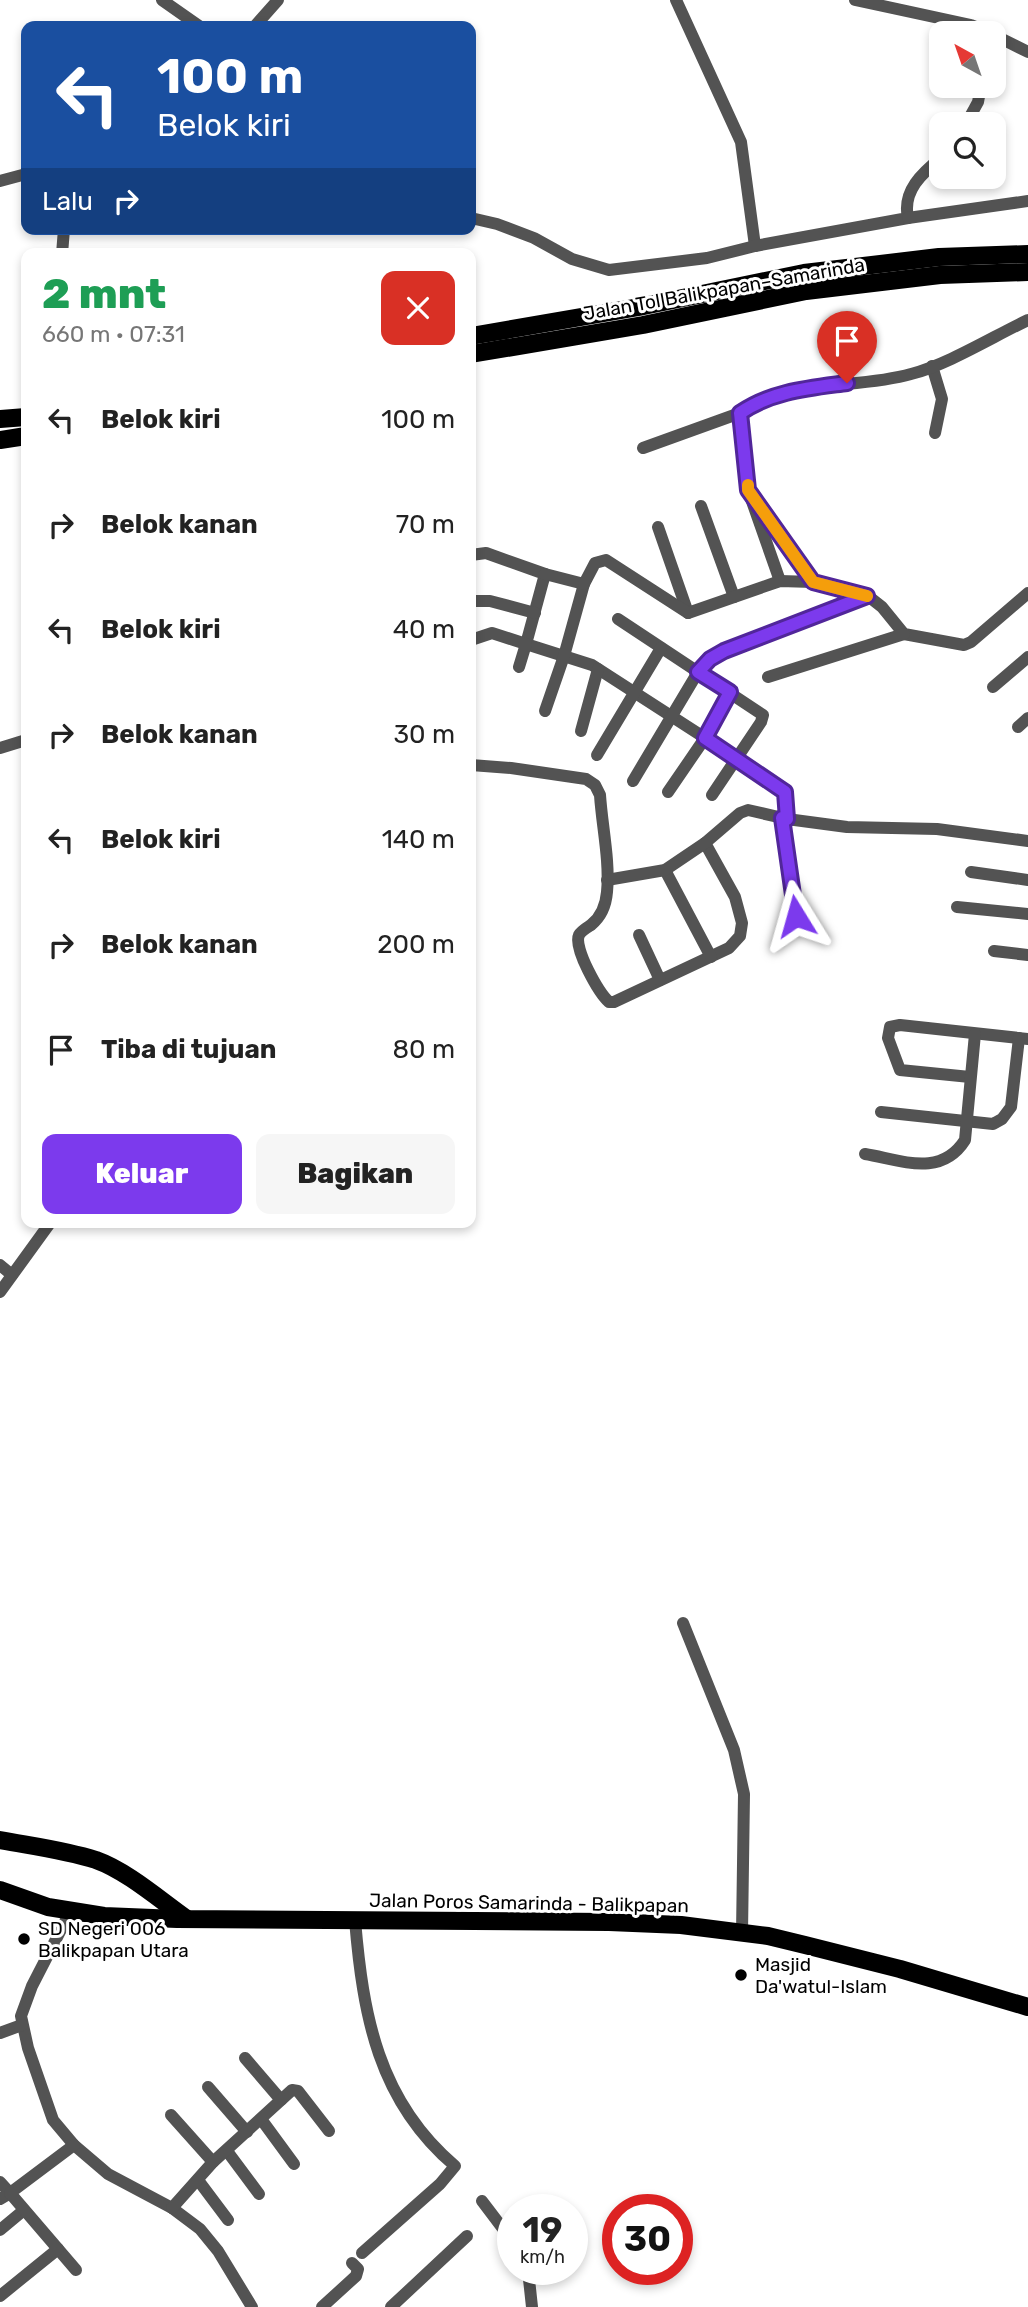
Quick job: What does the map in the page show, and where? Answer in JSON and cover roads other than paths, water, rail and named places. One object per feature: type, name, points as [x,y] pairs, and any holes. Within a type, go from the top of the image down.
[{"type":"highway","name":"Jalan Tol Balikpapan–Samarinda","points":[[476,335],[639,307],[804,273],[939,257],[1028,254]]},
{"type":"highway","name":"Jalan Tol Balikpapan–Samarinda","points":[[476,353],[643,325],[806,291],[940,275],[1028,272]]},
{"type":"highway","points":[[0,419],[21,417]]},
{"type":"highway","points":[[0,440],[21,437]]},
{"type":"highway","points":[[0,1840],[98,1861],[134,1881],[187,1919]]},
{"type":"highway","name":"Jalan Poros Samarinda - Balikpapan","points":[[0,1890],[33,1903],[70,1912],[104,1916],[636,1922],[742,1933],[853,1956],[1028,2007]]},
{"type":"street","points":[[162,0],[192,21]]},
{"type":"street","points":[[260,21],[278,0]]},
{"type":"street","points":[[676,0],[741,142],[755,246]]},
{"type":"street","points":[[855,0],[940,21]]},
{"type":"street","points":[[1006,41],[1028,52]]},
{"type":"street","points":[[908,218],[906,210],[916,179],[929,168]]},
{"type":"street","points":[[0,181],[21,175]]},
{"type":"street","points":[[476,219],[534,238],[572,259],[609,270],[707,258],[755,246],[908,218],[1028,201]]},
{"type":"street","points":[[643,448],[795,390],[912,374],[1028,320]]},
{"type":"street","points":[[932,366],[942,399],[935,433]]},
{"type":"street","points":[[740,413],[748,490],[780,581]]},
{"type":"street","points":[[748,490],[813,582]]},
{"type":"street","points":[[701,506],[734,597]]},
{"type":"street","points":[[657,527],[688,613]]},
{"type":"street","points":[[476,554],[486,552],[545,574],[584,584]]},
{"type":"street","points":[[545,711],[584,584],[595,563],[606,560],[688,613]]},
{"type":"street","points":[[519,667],[545,574]]},
{"type":"street","points":[[688,613],[780,581],[813,582],[867,596],[882,607],[904,634]]},
{"type":"street","points":[[768,677],[904,634],[968,645],[1028,593]]},
{"type":"street","points":[[633,781],[698,672],[710,659],[724,651],[867,596]]},
{"type":"street","points":[[476,601],[490,601],[535,612]]},
{"type":"street","points":[[618,619],[759,710],[763,718],[712,795]]},
{"type":"street","points":[[476,638],[492,633],[583,661],[785,792],[785,818],[796,916]]},
{"type":"street","points":[[597,755],[661,648]]},
{"type":"street","points":[[993,687],[1028,657]]},
{"type":"street","points":[[581,731],[598,669]]},
{"type":"street","points":[[668,792],[705,738],[730,692]]},
{"type":"street","points":[[1017,727],[1028,718]]},
{"type":"street","points":[[0,748],[21,742]]},
{"type":"street","points":[[476,765],[586,779],[595,785],[600,795],[607,880],[602,911],[579,938],[582,955],[601,993],[609,1002],[711,957],[729,947],[740,936],[742,923],[735,897],[705,843]]},
{"type":"street","points":[[607,880],[665,870],[705,843],[740,813],[756,811],[847,827],[937,829],[1028,841]]},
{"type":"street","points":[[665,870],[711,957]]},
{"type":"street","points":[[971,872],[1028,880]]},
{"type":"street","points":[[957,907],[1028,914]]},
{"type":"street","points":[[639,935],[660,980]]},
{"type":"street","points":[[994,951],[1028,955]]},
{"type":"street","points":[[881,1112],[993,1124],[1012,1107],[1024,1038],[894,1025],[888,1031],[891,1051],[900,1070],[970,1077]]},
{"type":"street","points":[[865,1154],[930,1164],[937,1163],[961,1147],[965,1140],[975,1034]]},
{"type":"street","points":[[0,1292],[46,1228]]},
{"type":"street","points":[[0,1265],[12,1275]]},
{"type":"street","points":[[683,1623],[734,1750],[744,1794],[742,1933]]},
{"type":"street","points":[[70,1912],[21,2015],[52,2120],[74,2145],[116,2180],[172,2208],[200,2229],[252,2307]]},
{"type":"street","points":[[355,1920],[359,1964],[373,2034],[387,2078],[403,2108],[424,2136],[455,2166],[440,2184],[362,2253]]},
{"type":"street","points":[[0,2033],[22,2025]]},
{"type":"street","points":[[245,2059],[281,2100]]},
{"type":"street","points":[[208,2087],[247,2132]]},
{"type":"street","points":[[172,2208],[213,2162],[295,2090],[329,2132]]},
{"type":"street","points":[[171,2115],[213,2162]]},
{"type":"street","points":[[261,2119],[294,2164]]},
{"type":"street","points":[[5,2196],[74,2145]]},
{"type":"street","points":[[227,2151],[259,2194]]},
{"type":"street","points":[[198,2180],[228,2220]]},
{"type":"street","points":[[0,2182],[5,2196],[24,2210],[76,2270]]},
{"type":"street","points":[[482,2201],[497,2221]]},
{"type":"street","points":[[0,2230],[24,2210]]},
{"type":"street","points":[[391,2307],[467,2236]]},
{"type":"street","points":[[0,2296],[58,2249]]},
{"type":"street","points":[[322,2307],[356,2276],[358,2269],[352,2263]]},
{"type":"street","points":[[530,2285],[532,2307]]},
{"type":"place","name":"SD Negeri 006 Balikpapan Utara","points":[[24,1939]]},
{"type":"place","name":"Masjid Da'watul-Islam","points":[[741,1975]]}]
